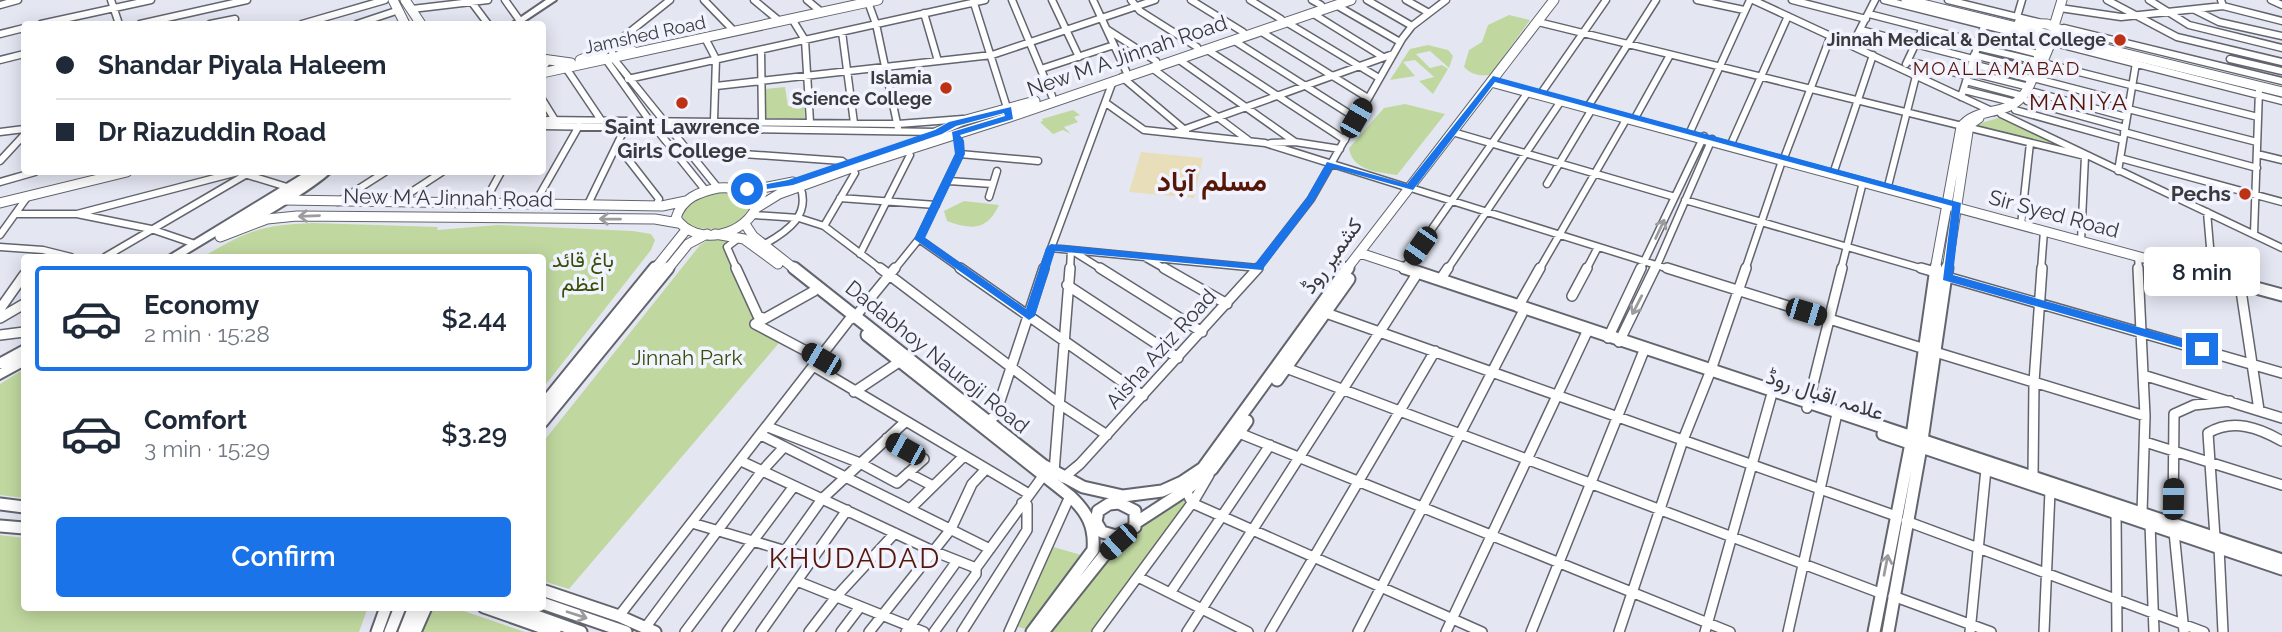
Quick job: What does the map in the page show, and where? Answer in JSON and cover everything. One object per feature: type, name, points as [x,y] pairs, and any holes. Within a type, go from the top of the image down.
[{"type":"highway","points":[[522,21],[552,0]]},
{"type":"highway","points":[[522,21],[559,0]]},
{"type":"highway","points":[[193,254],[308,175]]},
{"type":"highway","points":[[178,254],[284,200],[322,175]]},
{"type":"highway","points":[[0,364],[21,351]]},
{"type":"highway","points":[[0,375],[21,362]]},
{"type":"main road","points":[[393,0],[404,21]]},
{"type":"main road","points":[[405,0],[419,21]]},
{"type":"main road","name":"Jamshed Road","points":[[546,70],[610,52],[705,38],[777,19],[878,0]]},
{"type":"main road","name":"New M A Jinnah Road","points":[[1154,64],[1178,59],[1201,48],[1259,31],[1321,5],[1351,0]]},
{"type":"main road","name":"کشمیر روڈ","points":[[1122,500],[1171,488],[1203,468],[1556,0]]},
{"type":"main road","points":[[1906,0],[1985,22],[2051,25],[2078,40]]},
{"type":"main road","points":[[1926,0],[1945,1],[2078,40],[2282,90]]},
{"type":"main road","name":"Jamshed Road","points":[[610,52],[633,51],[792,19],[863,1]]},
{"type":"main road","name":"New M A Jinnah Road","points":[[711,234],[753,215],[781,189],[955,134],[1052,96],[1243,32],[1312,13],[1336,2]]},
{"type":"main road","points":[[2051,25],[2059,3]]},
{"type":"main road","points":[[2019,23],[2036,69]]},
{"type":"main road","points":[[1874,632],[1917,441],[1964,128],[1975,120],[2015,107],[2036,69],[2078,40]]},
{"type":"main road","points":[[2130,53],[2259,92],[2282,90]]},
{"type":"main road","name":"Jamshed Road","points":[[546,61],[567,66]]},
{"type":"main road","name":"New M A Jinnah Road","points":[[284,200],[656,206],[686,201],[718,188],[781,189],[800,186],[972,118],[1009,113],[1113,81],[1124,74]]},
{"type":"main road","name":"کشمیر روڈ","points":[[1412,189],[1494,81]]},
{"type":"main road","name":"Sir Syed Road","points":[[1494,81],[1590,107]]},
{"type":"main road","name":"Sir Syed Road","points":[[1494,81],[1952,204]]},
{"type":"main road","name":"Sir Syed Road","points":[[1631,118],[1783,159]]},
{"type":"main road","name":"Sir Syed Road","points":[[1799,163],[2282,294]]},
{"type":"main road","points":[[0,202],[105,175]]},
{"type":"main road","points":[[0,202],[114,175]]},
{"type":"main road","name":"Dadabhoy Nauroji Road","points":[[737,188],[753,195],[753,236],[852,318],[1054,475],[1122,500]]},
{"type":"main road","points":[[546,413],[575,367],[682,227],[677,212],[686,201]]},
{"type":"main road","name":"New M A Jinnah Road","points":[[220,237],[267,219],[379,216],[656,219],[711,234],[740,237]]},
{"type":"main road","points":[[247,218],[267,219]]},
{"type":"main road","name":"Sir Syed Road","points":[[2021,224],[2282,294]]},
{"type":"main road","points":[[546,414],[688,244],[711,234]]},
{"type":"main road","points":[[740,237],[852,318],[899,362],[1054,475],[1070,496],[1093,523],[1102,532],[1116,536],[1133,527],[1135,511],[1122,500],[1103,506],[1093,523],[1088,557],[1032,632]]},
{"type":"main road","name":"کشمیر روڈ","points":[[1043,632],[1106,553],[1133,527],[1212,469],[1326,313],[1361,256]]},
{"type":"main road","name":"علامہ اقبال روڈ","points":[[1361,256],[1440,280],[1586,334],[1613,340],[1771,397],[1807,405],[1836,418],[2032,476],[2142,513],[2174,528],[2282,560]]},
{"type":"main road","name":"علامہ اقبال روڈ","points":[[1403,270],[1415,277],[1917,441],[2050,491],[2150,524],[2174,528]]},
{"type":"main road","points":[[546,396],[575,367]]},
{"type":"main road","points":[[0,504],[21,506]]},
{"type":"main road","points":[[1888,632],[1901,519]]},
{"type":"main road","points":[[0,526],[21,529]]},
{"type":"main road","name":"علامہ اقبال روڈ","points":[[2217,542],[2282,569]]},
{"type":"main road","points":[[546,591],[619,616],[650,630]]},
{"type":"main road","points":[[546,604],[626,632]]},
{"type":"main road","points":[[377,632],[385,611]]},
{"type":"main road","points":[[390,632],[398,611]]},
{"type":"main road","points":[[404,632],[412,611]]},
{"type":"main road","points":[[415,632],[423,611]]},
{"type":"main road","points":[[495,611],[555,632]]},
{"type":"main road","points":[[522,611],[581,632]]},
{"type":"street","points":[[0,5],[16,0]]},
{"type":"street","points":[[110,0],[118,21]]},
{"type":"street","points":[[55,21],[151,0]]},
{"type":"street","points":[[202,0],[204,9]]},
{"type":"street","points":[[153,21],[247,0]]},
{"type":"street","points":[[312,21],[385,0]]},
{"type":"street","points":[[412,9],[488,0]]},
{"type":"street","points":[[505,0],[518,21]]},
{"type":"street","points":[[610,52],[670,0]]},
{"type":"street","points":[[704,0],[733,30]]},
{"type":"street","points":[[754,0],[777,19]]},
{"type":"street","points":[[807,0],[819,10]]},
{"type":"street","points":[[628,79],[985,0]]},
{"type":"street","points":[[1012,0],[1052,96]]},
{"type":"street","points":[[1052,0],[1079,57]]},
{"type":"street","points":[[1093,0],[1124,74],[1191,135]]},
{"type":"street","points":[[716,86],[992,55],[1101,19],[1133,3],[1155,0]]},
{"type":"street","points":[[1191,0],[1243,32]]},
{"type":"street","points":[[1250,0],[1378,79]]},
{"type":"street","points":[[1312,0],[1321,5]]},
{"type":"street","points":[[1367,0],[1412,26]]},
{"type":"street","points":[[1406,0],[1429,13]]},
{"type":"street","name":"Aisha Aziz Road","points":[[934,632],[976,574],[976,568],[1025,498],[1107,435],[1258,268],[1311,199],[1400,42],[1412,26],[1446,0]]},
{"type":"street","points":[[1548,95],[1583,33],[1606,0]]},
{"type":"street","points":[[1547,184],[1590,107],[1656,0]]},
{"type":"street","points":[[1698,0],[1744,10]]},
{"type":"street","points":[[1792,0],[1923,27],[1978,43],[2006,54],[2126,117]]},
{"type":"street","points":[[1852,45],[1875,0]]},
{"type":"street","points":[[1884,0],[1985,22],[2036,69],[2128,106],[2257,142]]},
{"type":"street","points":[[2019,23],[2022,0]]},
{"type":"street","points":[[2107,0],[2177,37],[2282,62]]},
{"type":"street","points":[[2149,0],[2189,25],[2282,48]]},
{"type":"street","points":[[2272,0],[2282,5]]},
{"type":"street","points":[[470,1],[486,21]]},
{"type":"street","points":[[863,1],[876,24],[898,128]]},
{"type":"street","points":[[973,1],[1009,113]]},
{"type":"street","points":[[1690,132],[1744,10],[1756,1],[1916,76],[1963,94],[2085,156],[2282,248]]},
{"type":"street","points":[[1336,2],[1400,42]]},
{"type":"street","points":[[1133,3],[1345,140]]},
{"type":"street","points":[[2059,3],[2108,17],[2194,10],[2222,3],[2282,21]]},
{"type":"street","points":[[366,21],[399,10]]},
{"type":"street","points":[[2194,10],[2219,22],[2282,36]]},
{"type":"street","points":[[924,13],[938,61]]},
{"type":"street","points":[[1312,13],[1383,57]]},
{"type":"street","points":[[1731,144],[1788,16]]},
{"type":"street","points":[[225,21],[235,19]]},
{"type":"street","points":[[792,19],[805,40],[810,122]]},
{"type":"street","points":[[1540,22],[2085,156]]},
{"type":"street","points":[[1963,94],[1985,22]]},
{"type":"street","points":[[2051,25],[2282,81]]},
{"type":"street","points":[[1904,70],[1923,27]]},
{"type":"street","points":[[0,34],[21,29]]},
{"type":"street","points":[[1106,29],[1251,141]]},
{"type":"street","points":[[1861,30],[1973,59],[2001,71],[2136,63],[2259,92],[2282,100]]},
{"type":"street","points":[[1259,31],[1368,98]]},
{"type":"street","points":[[842,32],[854,123]]},
{"type":"street","points":[[1619,632],[1683,440],[1830,35]]},
{"type":"street","points":[[2229,68],[2231,36]]},
{"type":"street","points":[[705,38],[716,59],[714,120]]},
{"type":"street","points":[[1233,40],[1349,117],[1356,118]]},
{"type":"street","points":[[1978,43],[2009,46],[2124,133]]},
{"type":"street","points":[[1041,69],[1114,46]]},
{"type":"street","points":[[1993,97],[2009,46]]},
{"type":"street","points":[[761,50],[762,121]]},
{"type":"street","points":[[610,52],[628,79],[718,188]]},
{"type":"street","points":[[610,52],[652,123],[706,191]]},
{"type":"street","points":[[1174,133],[1393,54]]},
{"type":"street","points":[[0,60],[21,55]]},
{"type":"street","points":[[1358,632],[1494,372],[1520,310],[1559,235],[1670,55]]},
{"type":"street","points":[[1834,172],[1872,55]]},
{"type":"street","points":[[1178,59],[1295,142]]},
{"type":"street","points":[[1973,59],[2133,85],[2258,117]]},
{"type":"street","points":[[2230,59],[2282,71]]},
{"type":"street","points":[[1908,61],[1968,76],[1998,79],[2036,69]]},
{"type":"street","points":[[2118,171],[2136,63]]},
{"type":"street","points":[[567,66],[601,120]]},
{"type":"street","points":[[1968,76],[1995,88],[2036,69]]},
{"type":"street","points":[[1888,186],[1916,76]]},
{"type":"street","points":[[986,422],[995,416],[1051,248],[1113,81]]},
{"type":"street","points":[[1403,270],[1528,92]]},
{"type":"street","points":[[2254,234],[2259,92]]},
{"type":"street","points":[[1963,94],[1993,97],[2015,107],[2256,168]]},
{"type":"street","points":[[1440,280],[1561,101]]},
{"type":"street","points":[[1106,103],[1144,130],[1265,143],[2144,416]]},
{"type":"street","points":[[546,105],[555,120]]},
{"type":"street","points":[[546,120],[898,128],[972,118]]},
{"type":"street","points":[[666,123],[714,120],[854,123],[939,132]]},
{"type":"street","points":[[546,126],[626,126],[652,123]]},
{"type":"street","points":[[535,203],[579,126]]},
{"type":"street","points":[[588,204],[626,126]]},
{"type":"street","points":[[0,132],[21,129]]},
{"type":"street","points":[[619,616],[852,318],[919,239],[960,154],[959,141],[955,134]]},
{"type":"street","points":[[1456,134],[2282,373]]},
{"type":"street","points":[[0,161],[21,138]]},
{"type":"street","points":[[1613,340],[1675,197],[1708,139]]},
{"type":"street","points":[[1613,340],[1657,265],[1708,139]]},
{"type":"street","points":[[1265,143],[1295,142],[1340,149]]},
{"type":"street","points":[[2021,224],[2030,143]]},
{"type":"street","points":[[617,145],[659,199],[656,206]]},
{"type":"street","points":[[687,150],[842,161],[855,173],[824,226]]},
{"type":"street","points":[[860,254],[910,155],[906,150]]},
{"type":"street","points":[[2257,153],[2282,160]]},
{"type":"street","points":[[960,154],[1038,161]]},
{"type":"street","points":[[2081,240],[2085,156]]},
{"type":"street","points":[[2120,158],[2282,202]]},
{"type":"street","points":[[989,197],[998,171]]},
{"type":"street","points":[[0,182],[24,175]]},
{"type":"street","points":[[77,214],[226,175]]},
{"type":"street","points":[[110,254],[246,175]]},
{"type":"street","points":[[254,175],[287,187]]},
{"type":"street","points":[[338,202],[380,175]]},
{"type":"street","points":[[396,202],[437,175]]},
{"type":"street","points":[[484,202],[500,175]]},
{"type":"street","points":[[949,181],[992,184]]},
{"type":"street","points":[[1807,405],[1863,182]]},
{"type":"street","points":[[765,244],[785,233],[799,218],[805,198],[800,186]]},
{"type":"street","points":[[0,235],[27,196]]},
{"type":"street","points":[[840,198],[936,205]]},
{"type":"street","points":[[2207,212],[2213,275]]},
{"type":"street","points":[[16,214],[77,214],[151,229],[195,244]]},
{"type":"street","points":[[753,215],[799,218],[824,226],[1012,369],[1107,435]]},
{"type":"street","points":[[2032,476],[2034,382],[2044,231]]},
{"type":"street","points":[[740,237],[727,247],[758,316],[763,318]]},
{"type":"street","points":[[919,239],[1143,396]]},
{"type":"street","points":[[0,247],[40,254]]},
{"type":"street","points":[[1572,296],[1598,247]]},
{"type":"street","points":[[1051,248],[1070,254],[1202,332]]},
{"type":"street","points":[[1070,254],[1143,257],[1258,268]]},
{"type":"street","points":[[1054,475],[1066,341],[1070,254]]},
{"type":"street","points":[[1143,257],[1227,303]]},
{"type":"street","points":[[2138,257],[2145,442],[2142,513]]},
{"type":"street","points":[[1187,632],[1415,277]]},
{"type":"street","points":[[0,309],[21,279]]},
{"type":"street","points":[[2240,284],[2259,410]]},
{"type":"street","points":[[1067,285],[1178,358]]},
{"type":"street","points":[[814,291],[755,324],[818,363],[854,392],[986,469],[1025,498],[1027,530],[962,632]]},
{"type":"street","points":[[0,318],[21,306]]},
{"type":"street","points":[[1326,313],[1820,489],[2116,599],[2183,628],[2204,632]]},
{"type":"street","points":[[0,335],[21,332]]},
{"type":"street","points":[[1446,632],[1586,334]]},
{"type":"street","points":[[1270,632],[1435,351]]},
{"type":"street","points":[[1531,632],[1643,353]]},
{"type":"street","points":[[854,392],[899,362]]},
{"type":"street","points":[[1286,368],[1881,593]]},
{"type":"street","points":[[2143,374],[2281,418]]},
{"type":"street","points":[[1706,627],[1771,397]]},
{"type":"street","points":[[2183,628],[2174,528],[2174,414],[2184,407],[2230,401]]},
{"type":"street","points":[[1788,632],[1836,418]]},
{"type":"street","points":[[727,632],[822,499],[905,422]]},
{"type":"street","points":[[2223,632],[2208,462],[2208,433],[2222,426],[2256,429],[2282,441]]},
{"type":"street","points":[[768,427],[860,463],[897,483],[923,459],[887,438]]},
{"type":"street","points":[[1239,433],[1633,593],[1706,627],[1730,632]]},
{"type":"street","points":[[761,436],[990,549]]},
{"type":"street","points":[[2145,442],[2282,485]]},
{"type":"street","points":[[1170,593],[1270,445]]},
{"type":"street","points":[[650,630],[762,471],[785,447]]},
{"type":"street","points":[[910,509],[964,456]]},
{"type":"street","points":[[741,461],[933,551],[976,568]]},
{"type":"street","points":[[869,632],[951,529],[972,484],[986,469]]},
{"type":"street","points":[[1097,632],[1192,503],[1212,469]]},
{"type":"street","points":[[1970,628],[1986,469]]},
{"type":"street","points":[[908,473],[933,486]]},
{"type":"street","points":[[685,632],[794,486]]},
{"type":"street","points":[[1186,490],[1192,503],[1221,517],[1482,632]]},
{"type":"street","points":[[2044,632],[2050,491]]},
{"type":"street","points":[[1009,632],[1070,496]]},
{"type":"street","points":[[761,632],[846,510]]},
{"type":"street","points":[[2116,513],[2117,632]]},
{"type":"street","points":[[692,523],[813,559]]},
{"type":"street","points":[[2150,524],[2154,632]]},
{"type":"street","points":[[809,632],[836,597],[895,533]]},
{"type":"street","points":[[908,629],[957,561]]},
{"type":"street","points":[[1138,577],[1248,632]]},
{"type":"street","points":[[797,581],[882,615],[908,629],[924,632]]},
{"type":"street","points":[[1893,596],[1970,628],[1991,632]]},
{"type":"street","points":[[841,632],[860,607]]},
{"type":"green space","points":[[1509,15],[1530,20],[1490,75],[1467,70],[1464,67],[1469,50],[1482,42],[1488,25]]},
{"type":"green space","points":[[1428,45],[1448,50],[1453,56],[1449,68],[1430,51],[1416,54],[1430,68],[1442,65],[1448,69],[1433,94],[1419,81],[1434,77],[1415,60],[1403,62],[1415,76],[1390,80],[1410,49]]},
{"type":"green space","points":[[785,87],[788,106],[804,107],[805,119],[766,118],[765,89]]},
{"type":"green space","points":[[1405,104],[1445,114],[1397,175],[1360,166],[1351,156],[1349,148],[1384,108]]},
{"type":"green space","points":[[1073,110],[1080,115],[1074,117],[1078,122],[1064,127],[1071,134],[1063,130],[1053,134],[1040,122],[1042,119]]},
{"type":"green space","points":[[2001,117],[2085,156],[1972,126]]},
{"type":"green space","points":[[729,190],[749,196],[752,207],[742,222],[732,227],[707,229],[684,222],[685,207],[690,202],[705,195]]},
{"type":"green space","points":[[964,201],[999,205],[990,219],[979,226],[965,226],[947,221],[944,211]]},
{"type":"green space","name":"باغ قائد اعظم","points":[[313,223],[438,227],[437,230],[498,225],[633,231],[651,234],[655,240],[651,250],[546,384],[546,254],[208,254],[244,235],[281,225]]},
{"type":"green space","name":"Jinnah Park","points":[[710,239],[730,241],[725,246],[756,320],[750,324],[779,343],[569,589],[546,582],[546,438],[700,245]]},
{"type":"green space","points":[[21,371],[21,498],[0,495],[0,384]]},
{"type":"green space","points":[[1186,490],[1192,503],[1097,632],[1043,632],[1106,553]]},
{"type":"green space","points":[[0,535],[21,538],[21,611],[367,611],[359,632],[0,632]]},
{"type":"green space","points":[[1050,546],[1088,557],[1033,631],[1012,625]]},
{"type":"green space","points":[[429,611],[464,611],[525,632],[421,632]]},
{"type":"sand","points":[[1141,152],[1203,158],[1194,198],[1129,192]]},
{"type":"place","name":"Jinnah Medical & Dental College","points":[[2120,40]]},
{"type":"place","name":"Islamia Science College","points":[[946,88]]},
{"type":"place","name":"Saint Lawrence Girls College","points":[[682,103]]},
{"type":"place","name":"Pechs","points":[[2245,194]]},
{"type":"district","name":"MOALLAMABAD","points":[[1997,68]]},
{"type":"district","name":"MANIYA","points":[[2079,102]]},
{"type":"district","name":"مسلم آباد","points":[[1212,181]]},
{"type":"district","name":"KHUDADAD","points":[[855,558]]},
{"type":"route","points":[[747,189],[783,185],[939,132],[953,124],[1008,109],[1010,117],[955,134],[959,141],[960,154],[919,239],[1029,316],[1051,248],[1258,268],[1311,199],[1330,164],[1409,188],[1493,79],[1957,205],[1947,277],[2202,349]]}]
